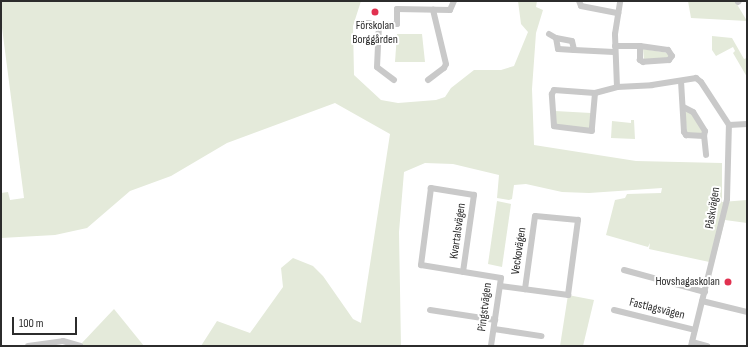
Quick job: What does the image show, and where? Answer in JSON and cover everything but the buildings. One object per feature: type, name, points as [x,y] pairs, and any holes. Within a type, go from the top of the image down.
[{"type":"street","points":[[367,23],[397,24],[397,9],[450,10],[454,1]]},
{"type":"street","points":[[579,1],[581,6],[618,13]]},
{"type":"street","points":[[594,8],[595,1]]},
{"type":"street","points":[[617,87],[614,49],[620,1]]},
{"type":"street","points":[[428,80],[444,68],[446,64],[433,10]]},
{"type":"street","points":[[379,24],[377,67],[394,80]]},
{"type":"street","points":[[549,34],[556,38],[572,41],[574,50]]},
{"type":"street","points":[[556,38],[558,49],[614,49],[640,46],[668,50],[672,56],[669,60],[643,62],[640,60],[640,46]]},
{"type":"street","points":[[595,93],[592,131],[554,126],[553,91],[595,93],[617,87],[681,81],[696,78],[701,82],[729,125],[747,124]]},
{"type":"street","points":[[681,81],[685,134],[704,135]]},
{"type":"street","points":[[683,107],[693,112],[704,130],[706,155]]},
{"type":"street","name":"Påskvägen","points":[[691,344],[727,199],[729,125]]},
{"type":"street","name":"Kvartalsvägen","points":[[421,265],[431,188],[474,195],[463,272]]},
{"type":"street","name":"Veckovägen","points":[[535,216],[578,220],[568,295],[525,289],[535,216]]},
{"type":"street","name":"Pingstvägen","points":[[421,265],[501,278],[491,346]]},
{"type":"street","points":[[624,270],[705,292]]},
{"type":"street","points":[[500,286],[525,289]]},
{"type":"street","points":[[702,301],[747,312]]},
{"type":"street","points":[[430,310],[495,320]]},
{"type":"street","name":"Fastlagsvägen","points":[[614,310],[695,330]]},
{"type":"street","points":[[494,329],[542,336]]},
{"type":"street","points":[[28,346],[63,341],[80,346]]},
{"type":"street","points":[[691,344],[707,346]]},
{"type":"green space","points":[[1,1],[361,1],[353,26],[354,75],[381,100],[398,103],[436,100],[445,97],[451,88],[474,70],[501,70],[514,66],[528,32],[521,24],[518,1],[537,1],[536,7],[543,10],[536,33],[532,89],[534,145],[636,161],[722,163],[722,202],[747,200],[747,223],[725,220],[714,263],[649,249],[650,243],[648,247],[606,235],[615,200],[625,198],[627,194],[661,193],[662,188],[589,193],[562,192],[526,184],[514,185],[512,199],[509,200],[497,198],[499,175],[453,164],[425,163],[404,172],[399,232],[401,346],[201,346],[217,321],[250,333],[283,287],[281,268],[293,258],[313,266],[323,276],[353,319],[361,323],[390,134],[335,103],[227,143],[171,176],[130,191],[87,228],[55,235],[1,238],[1,193],[8,192],[10,200],[24,198],[1,20]]},
{"type":"green space","points":[[688,1],[735,1],[747,21],[691,18]]},
{"type":"green space","points":[[397,34],[422,34],[425,62],[395,62]]},
{"type":"green space","points":[[712,36],[732,38],[744,59],[747,58],[747,77],[733,53],[735,51],[733,47],[716,56],[712,50]]},
{"type":"green space","points":[[643,49],[669,53],[668,58],[644,60]]},
{"type":"green space","points":[[555,111],[591,113],[591,127],[589,130],[556,124]]},
{"type":"green space","points":[[685,111],[691,112],[703,131],[702,134],[687,133]]},
{"type":"green space","points":[[631,120],[634,120],[635,139],[611,138],[612,121],[631,123]]},
{"type":"green space","points":[[497,201],[511,204],[502,267],[488,264]]},
{"type":"green space","points":[[568,295],[594,300],[583,346],[560,346]]},
{"type":"green space","points":[[114,309],[144,346],[84,346],[81,344]]},
{"type":"place","name":"Förskolan Borggården","points":[[375,12]]},
{"type":"place","name":"Hovshagaskolan","points":[[728,282]]}]
